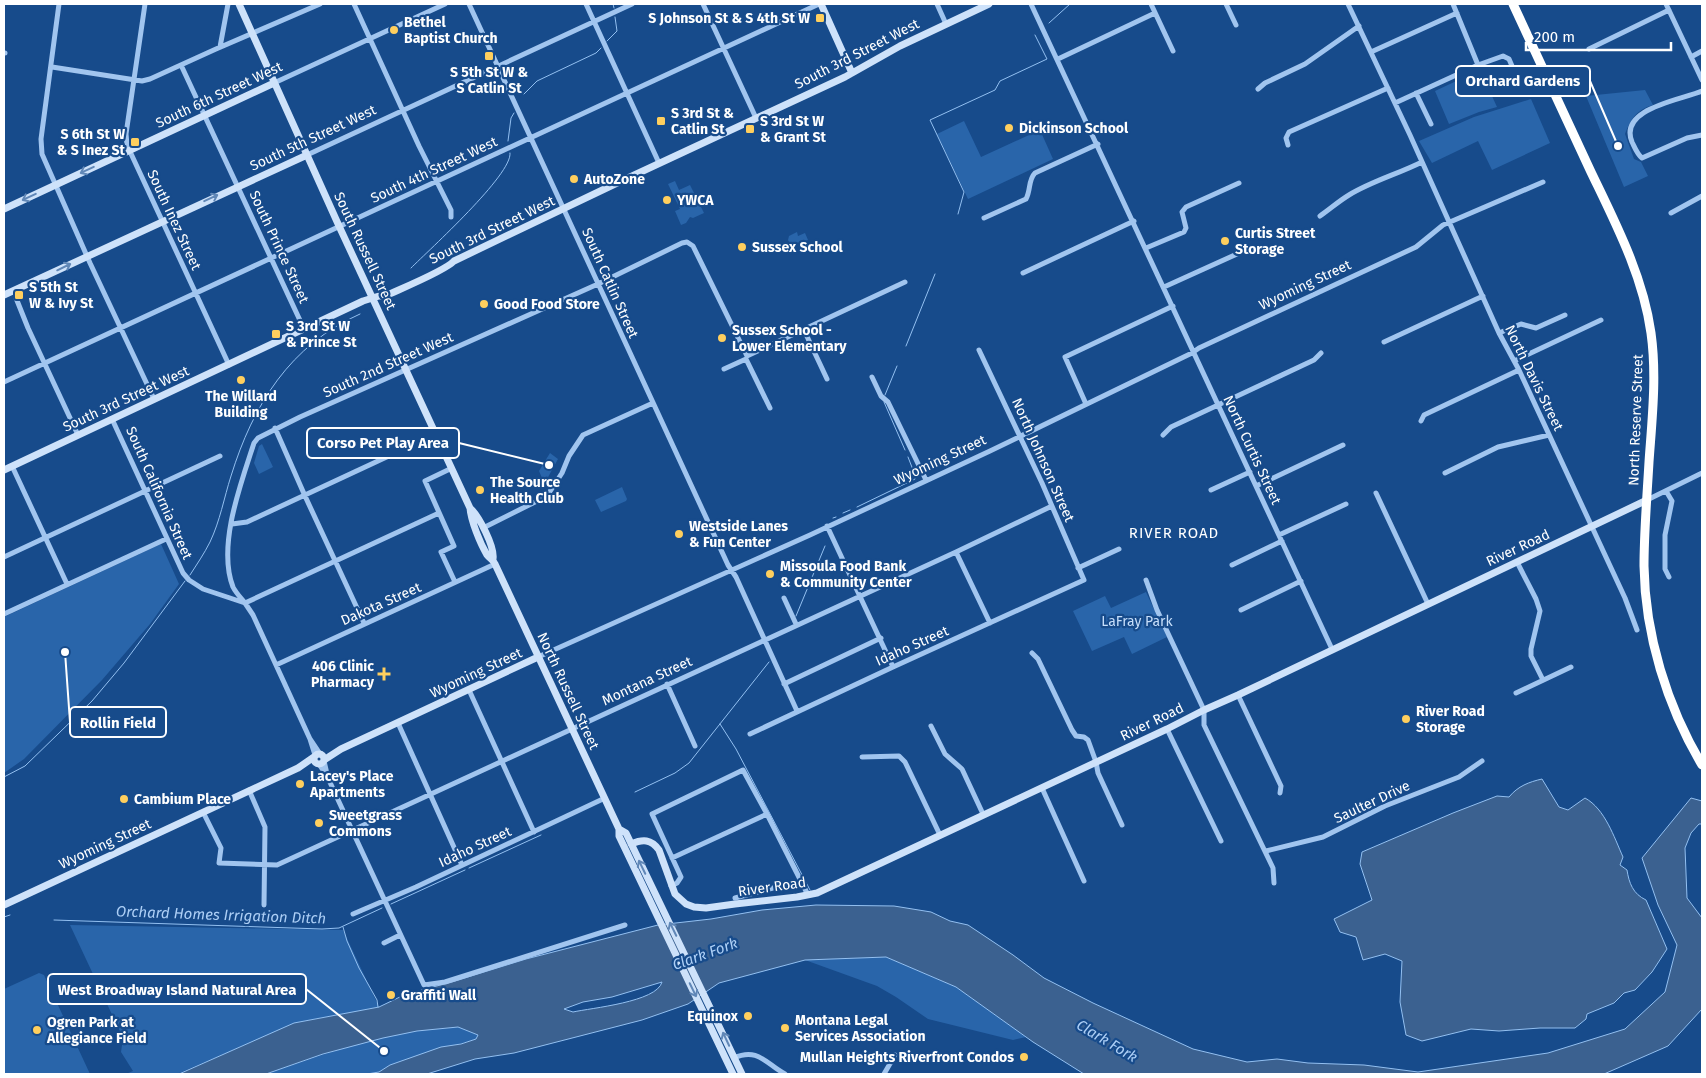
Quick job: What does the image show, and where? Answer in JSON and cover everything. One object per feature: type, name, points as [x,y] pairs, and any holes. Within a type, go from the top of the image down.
[{"type":"highway","name":"North Reserve Street","points":[[1513,4],[1634,266],[1645,302],[1651,335],[1654,369],[1644,568],[1646,592],[1655,650],[1672,704],[1702,765]]},
{"type":"main road","name":"South Russell Street","points":[[239,4],[339,226],[376,297],[406,370],[470,508],[475,527],[487,554],[494,561]]},
{"type":"main road","points":[[820,4],[852,73]]},
{"type":"main road","name":"South 3rd Street West","points":[[4,470],[363,301],[385,296],[564,208],[852,73],[900,46],[989,4]]},
{"type":"main road","name":"South 6th Street West","points":[[4,209],[274,83]]},
{"type":"main road","name":"South 5th Street West","points":[[5,292],[17,289],[307,155]]},
{"type":"main road","name":"River Road","points":[[631,844],[642,840],[649,841],[655,845],[659,850],[675,894],[686,904],[706,908],[808,896],[817,893],[1167,729],[1647,500]]},
{"type":"main road","name":"South Russell Street","points":[[470,508],[475,512],[494,552],[494,561]]},
{"type":"main road","name":"North Russell Street","points":[[494,561],[605,798],[619,829],[619,836],[733,1074]]},
{"type":"main road","name":"Wyoming Street","points":[[4,905],[249,790],[398,724],[538,657]]},
{"type":"main road","name":"North Russell Street","points":[[619,829],[626,833],[742,1074]]},
{"type":"street","points":[[59,4],[41,148],[44,162],[154,399]]},
{"type":"street","name":"South Inez Street","points":[[145,4],[126,134],[129,151],[229,365]]},
{"type":"street","points":[[220,47],[228,4]]},
{"type":"street","points":[[52,67],[142,80],[150,79],[320,4]]},
{"type":"street","points":[[354,4],[402,110],[451,210],[451,217]]},
{"type":"street","name":"South 6th Street West","points":[[274,83],[445,4]]},
{"type":"street","name":"South Catlin Street","points":[[469,4],[797,711]]},
{"type":"street","points":[[586,4],[659,163]]},
{"type":"street","name":"South 5th Street West","points":[[307,155],[632,4]]},
{"type":"street","points":[[704,4],[756,118]]},
{"type":"street","name":"South 4th Street West","points":[[4,382],[820,4]]},
{"type":"street","points":[[937,4],[946,24]]},
{"type":"street","name":"North Curtis Street","points":[[1031,4],[1098,144],[1332,649]]},
{"type":"street","points":[[1150,4],[1173,51]]},
{"type":"street","points":[[1226,4],[1236,25]]},
{"type":"street","name":"North Davis Street","points":[[1348,4],[1410,135],[1499,333],[1519,370],[1625,598],[1638,630]]},
{"type":"street","points":[[1453,4],[1478,65]]},
{"type":"street","points":[[1666,4],[1702,80]]},
{"type":"street","points":[[1589,49],[1669,10]]},
{"type":"street","points":[[1058,60],[1155,13]]},
{"type":"street","points":[[1371,52],[1457,13]]},
{"type":"street","points":[[1258,89],[1265,83],[1305,64],[1359,26]]},
{"type":"street","points":[[1691,57],[1702,51]]},
{"type":"street","points":[[1395,103],[1478,65],[1503,56],[1509,59],[1524,94]]},
{"type":"street","name":"South Prince Street","points":[[181,65],[304,329]]},
{"type":"street","points":[[1288,145],[1286,138],[1290,132],[1388,88]]},
{"type":"street","points":[[1702,91],[1694,95],[1673,99],[1638,117],[1633,121],[1629,132],[1638,154],[1642,158],[1687,138],[1702,134]]},
{"type":"street","points":[[1416,93],[1431,124]]},
{"type":"street","points":[[984,218],[1026,199],[1031,177],[1035,173],[1098,144]]},
{"type":"street","points":[[1320,216],[1348,196],[1370,184],[1422,162]]},
{"type":"street","name":"Wyoming Street","points":[[538,657],[732,570],[1020,436],[1194,351],[1416,247],[1449,222],[1543,182]]},
{"type":"street","points":[[1146,248],[1184,232],[1186,228],[1182,212],[1186,207],[1239,183]]},
{"type":"street","points":[[1671,213],[1702,196]]},
{"type":"street","points":[[1023,273],[1134,222]]},
{"type":"street","name":"South 2nd Street West","points":[[245,603],[233,587],[229,570],[228,551],[232,524],[237,497],[254,443],[258,438],[275,428],[598,284],[687,242],[693,246],[747,357]]},
{"type":"street","points":[[1164,287],[1248,249],[1257,250]]},
{"type":"street","points":[[724,369],[906,282]]},
{"type":"street","points":[[17,289],[16,298],[28,328],[78,435]]},
{"type":"street","points":[[1384,342],[1483,296]]},
{"type":"street","points":[[1086,404],[1065,357],[1173,306]]},
{"type":"street","points":[[1499,333],[1521,324],[1536,328],[1565,315]]},
{"type":"street","points":[[1514,361],[1601,320]]},
{"type":"street","points":[[804,330],[827,379]]},
{"type":"street","name":"North Johnson Street","points":[[979,350],[1052,506],[1084,580]]},
{"type":"street","points":[[1163,435],[1171,427],[1314,360],[1321,353]]},
{"type":"street","points":[[747,357],[770,408]]},
{"type":"street","points":[[1421,421],[1424,415],[1519,370]]},
{"type":"street","points":[[872,377],[880,395],[888,402],[926,480]]},
{"type":"street","points":[[483,528],[547,496],[583,435],[653,403]]},
{"type":"street","name":"South California Street","points":[[112,419],[183,573],[189,580],[203,589],[245,603]]},
{"type":"street","points":[[275,428],[364,623]]},
{"type":"street","points":[[232,524],[247,522],[436,434]]},
{"type":"street","points":[[1445,473],[1498,448],[1549,435]]},
{"type":"street","points":[[1256,486],[1343,445]]},
{"type":"street","points":[[4,557],[220,456]]},
{"type":"street","points":[[12,466],[68,584]]},
{"type":"street","points":[[452,468],[425,482],[454,546],[441,552],[455,582]]},
{"type":"street","points":[[1211,490],[1250,472]]},
{"type":"street","name":"River Road","points":[[1647,500],[1702,474]]},
{"type":"street","points":[[1666,491],[1672,501],[1665,535],[1665,570],[1669,576]]},
{"type":"street","points":[[1376,493],[1428,604]]},
{"type":"street","points":[[1279,535],[1346,504]]},
{"type":"street","name":"Montana Street","points":[[203,812],[221,848],[219,863],[277,865],[1052,506]]},
{"type":"street","points":[[439,513],[245,603],[253,615],[424,985],[445,982],[625,925]]},
{"type":"street","points":[[827,526],[893,667]]},
{"type":"street","points":[[4,614],[166,539]]},
{"type":"street","points":[[1232,565],[1282,541]]},
{"type":"street","points":[[1078,568],[1119,549]]},
{"type":"street","points":[[956,552],[990,623]]},
{"type":"street","name":"Dakota Street","points":[[276,665],[455,582],[494,561]]},
{"type":"street","points":[[1517,562],[1540,611],[1531,645],[1531,653],[1543,680]]},
{"type":"street","name":"Idaho Street","points":[[750,734],[1084,580]]},
{"type":"street","points":[[1146,580],[1157,610],[1204,710],[1204,725],[1274,868],[1274,883]]},
{"type":"street","points":[[1241,610],[1301,581]]},
{"type":"street","points":[[784,598],[796,624]]},
{"type":"street","points":[[784,684],[881,638]]},
{"type":"street","points":[[1032,653],[1038,660],[1072,730],[1076,736],[1084,737],[1088,740],[1098,773],[1122,825]]},
{"type":"street","points":[[1516,693],[1571,667]]},
{"type":"street","points":[[667,684],[695,746]]},
{"type":"street","points":[[469,690],[534,832]]},
{"type":"street","points":[[1238,695],[1281,786],[1280,793]]},
{"type":"street","points":[[398,724],[462,865]]},
{"type":"street","points":[[932,726],[945,754],[962,769],[984,814]]},
{"type":"street","points":[[1167,729],[1221,841]]},
{"type":"street","points":[[862,757],[899,756],[905,762],[940,835]]},
{"type":"street","name":"Saulter Drive","points":[[1266,851],[1323,837],[1385,806],[1459,777],[1482,761]]},
{"type":"street","points":[[671,886],[677,883],[681,877],[652,814],[743,770],[808,896]]},
{"type":"street","points":[[1042,788],[1084,881]]},
{"type":"street","points":[[249,790],[265,827],[264,905]]},
{"type":"street","name":"Idaho Street","points":[[353,914],[385,901],[605,798]]},
{"type":"street","points":[[672,858],[767,814]]},
{"type":"street","points":[[735,898],[800,881]]},
{"type":"street","points":[[384,943],[400,935]]},
{"type":"street","points":[[734,1058],[744,1053],[754,1054],[785,1074]]},
{"type":"street","points":[[884,1074],[895,1055]]},
{"type":"green space","points":[[1480,70],[1497,107],[1449,124],[1435,91]]},
{"type":"green space","points":[[1645,90],[1653,105],[1638,112],[1625,134],[1634,159],[1641,162],[1648,176],[1624,187],[1586,96]]},
{"type":"green space","points":[[1531,99],[1550,143],[1492,170],[1478,141],[1432,163],[1419,141],[1474,117]]},
{"type":"green space","points":[[964,121],[981,157],[1040,130],[1053,159],[968,199],[937,134]]},
{"type":"green space","points":[[675,181],[679,190],[690,185],[704,213],[693,218],[690,217],[686,223],[681,225],[675,211],[680,209],[668,184]]},
{"type":"green space","points":[[797,232],[798,236],[805,233],[808,240],[792,247],[788,240],[789,236]]},
{"type":"green space","points":[[262,444],[273,467],[259,474],[254,463],[259,446]]},
{"type":"green space","points":[[550,453],[558,459],[547,479],[542,478],[539,471]]},
{"type":"green space","points":[[622,487],[627,499],[626,501],[601,512],[595,500]]},
{"type":"green space","points":[[161,544],[179,584],[150,624],[102,680],[24,759],[4,773],[4,617]]},
{"type":"green space","name":"LaFray Park","points":[[1146,592],[1167,637],[1132,654],[1124,637],[1092,651],[1073,611],[1105,596],[1111,608]]},
{"type":"green space","points":[[70,925],[343,930],[379,1007],[299,1022],[177,1074],[126,1074],[133,1071],[121,1052],[123,1038]]},
{"type":"green space","points":[[886,957],[956,987],[1026,1037],[1013,1040],[928,1019],[877,986],[805,960]]},
{"type":"green space","name":"Ogren Park at Allegiance Field","points":[[39,973],[44,975],[90,1074],[4,1074],[4,989]]},
{"type":"green space","points":[[458,1027],[478,1035],[476,1039],[390,1065],[379,1072],[367,1074],[266,1074],[321,1055],[377,1039],[415,1031]]},
{"type":"water","points":[[1542,779],[1559,807],[1568,810],[1585,798],[1598,809],[1612,832],[1623,857],[1620,865],[1627,870],[1630,884],[1635,891],[1646,900],[1667,949],[1652,972],[1635,990],[1624,993],[1614,1003],[1587,1014],[1586,1019],[1575,1028],[1499,1031],[1471,1029],[1422,1041],[1406,1035],[1400,1002],[1402,961],[1385,954],[1363,960],[1356,937],[1340,932],[1334,919],[1372,900],[1360,864],[1362,852],[1497,796],[1509,797],[1524,785]]},
{"type":"water","name":"Clark Fork","points":[[1691,798],[1702,801],[1702,824],[1699,824],[1691,833],[1685,848],[1687,898],[1702,918],[1702,1009],[1668,1046],[1604,1074],[1084,1074],[1033,1042],[956,987],[886,957],[805,960],[719,983],[688,1004],[642,1020],[514,1053],[475,1059],[427,1074],[367,1074],[379,1072],[390,1065],[441,1047],[461,1044],[476,1039],[478,1035],[458,1027],[417,1031],[323,1054],[266,1074],[179,1074],[294,1023],[379,1007],[404,995],[526,959],[658,925],[711,919],[762,910],[816,905],[894,906],[931,912],[950,921],[968,925],[1044,978],[1093,1003],[1193,1049],[1247,1062],[1277,1059],[1308,1063],[1364,1065],[1418,1072],[1548,1053],[1625,1029],[1665,992],[1677,945],[1658,905],[1642,858]],"holes":[[[662,982],[649,995],[622,1003],[573,1012],[564,1009],[583,1002],[612,997]]]},
{"type":"waterway","points":[[613,4],[614,8]]},
{"type":"waterway","points":[[1049,23],[1070,4]]},
{"type":"waterway","points":[[607,41],[617,31],[615,17]]},
{"type":"waterway","points":[[958,214],[964,192],[930,120],[995,90],[1000,81],[1047,59],[1035,35]]},
{"type":"waterway","points":[[524,94],[537,81],[596,53],[601,48]]},
{"type":"waterway","points":[[508,141],[511,118],[514,113]]},
{"type":"waterway","points":[[411,268],[485,194],[507,163],[510,153]]},
{"type":"waterway","points":[[906,346],[935,274]]},
{"type":"waterway","points":[[190,575],[210,542],[240,450],[263,402],[294,360],[313,342],[335,327],[360,314]]},
{"type":"waterway","points":[[885,395],[897,366]]},
{"type":"waterway","points":[[884,402],[905,450]]},
{"type":"waterway","points":[[908,457],[915,475]]},
{"type":"waterway","points":[[857,507],[915,479]]},
{"type":"waterway","points":[[843,513],[850,510]]},
{"type":"waterway","points":[[796,616],[825,546]]},
{"type":"waterway","points":[[4,777],[25,766],[92,701],[124,663],[185,581]]},
{"type":"waterway","points":[[635,792],[675,773],[689,763],[769,662]]},
{"type":"waterway","points":[[720,724],[736,749],[810,890]]},
{"type":"waterway","points":[[469,868],[541,835]]},
{"type":"waterway","points":[[391,904],[465,870]]},
{"type":"waterway","name":"Orchard Homes Irrigation Ditch","points":[[54,920],[322,929],[339,928],[382,908]]},
{"type":"waterway","points":[[4,917],[10,915]]},
{"type":"waterway","points":[[343,927],[347,941],[359,968],[377,1000],[378,1007]]},
{"type":"place","name":"S Johnson St & S 4th St W","points":[[820,18]]},
{"type":"place","name":"Bethel Baptist Church","points":[[394,30]]},
{"type":"place","name":"S 5th St W & S Catlin St","points":[[489,56]]},
{"type":"place","name":"S 3rd St & Catlin St","points":[[661,121]]},
{"type":"place","name":"Dickinson School","points":[[1009,128]]},
{"type":"place","name":"S 3rd St W & Grant St","points":[[750,129]]},
{"type":"place","name":"S 6th St W & S Inez St","points":[[135,142]]},
{"type":"place","name":"Orchard Gardens","points":[[1618,146]]},
{"type":"place","name":"AutoZone","points":[[574,179]]},
{"type":"place","name":"YWCA","points":[[667,200]]},
{"type":"place","name":"Curtis Street Storage","points":[[1225,241]]},
{"type":"place","name":"Sussex School","points":[[742,247]]},
{"type":"place","name":"S 5th St W & Ivy St","points":[[19,295]]},
{"type":"place","name":"Good Food Store","points":[[484,304]]},
{"type":"place","name":"S 3rd St W & Prince St","points":[[276,334]]},
{"type":"place","name":"Sussex School - Lower Elementary","points":[[722,338]]},
{"type":"place","name":"The Willard Building","points":[[241,380]]},
{"type":"place","name":"Corso Pet Play Area","points":[[549,465]]},
{"type":"place","name":"The Source Health Club","points":[[480,490]]},
{"type":"place","name":"Westside Lanes & Fun Center","points":[[679,534]]},
{"type":"place","name":"Missoula Food Bank & Community Center","points":[[770,574]]},
{"type":"place","name":"Rollin Field","points":[[65,652]]},
{"type":"place","name":"406 Clinic Pharmacy","points":[[384,674]]},
{"type":"place","name":"River Road Storage","points":[[1406,719]]},
{"type":"place","name":"Lacey's Place Apartments","points":[[300,784]]},
{"type":"place","name":"Cambium Place","points":[[124,799]]},
{"type":"place","name":"Sweetgrass Commons","points":[[319,823]]},
{"type":"place","name":"Graffiti Wall","points":[[391,995]]},
{"type":"place","name":"Equinox","points":[[748,1016]]},
{"type":"place","name":"Montana Legal Services Association","points":[[785,1028]]},
{"type":"place","name":"Ogren Park at Allegiance Field","points":[[37,1030]]},
{"type":"place","name":"West Broadway Island Natural Area","points":[[384,1051]]},
{"type":"place","name":"Mullan Heights Riverfront Condos","points":[[1024,1057]]},
{"type":"district","name":"RIVER ROAD","points":[[1174,533]]}]
